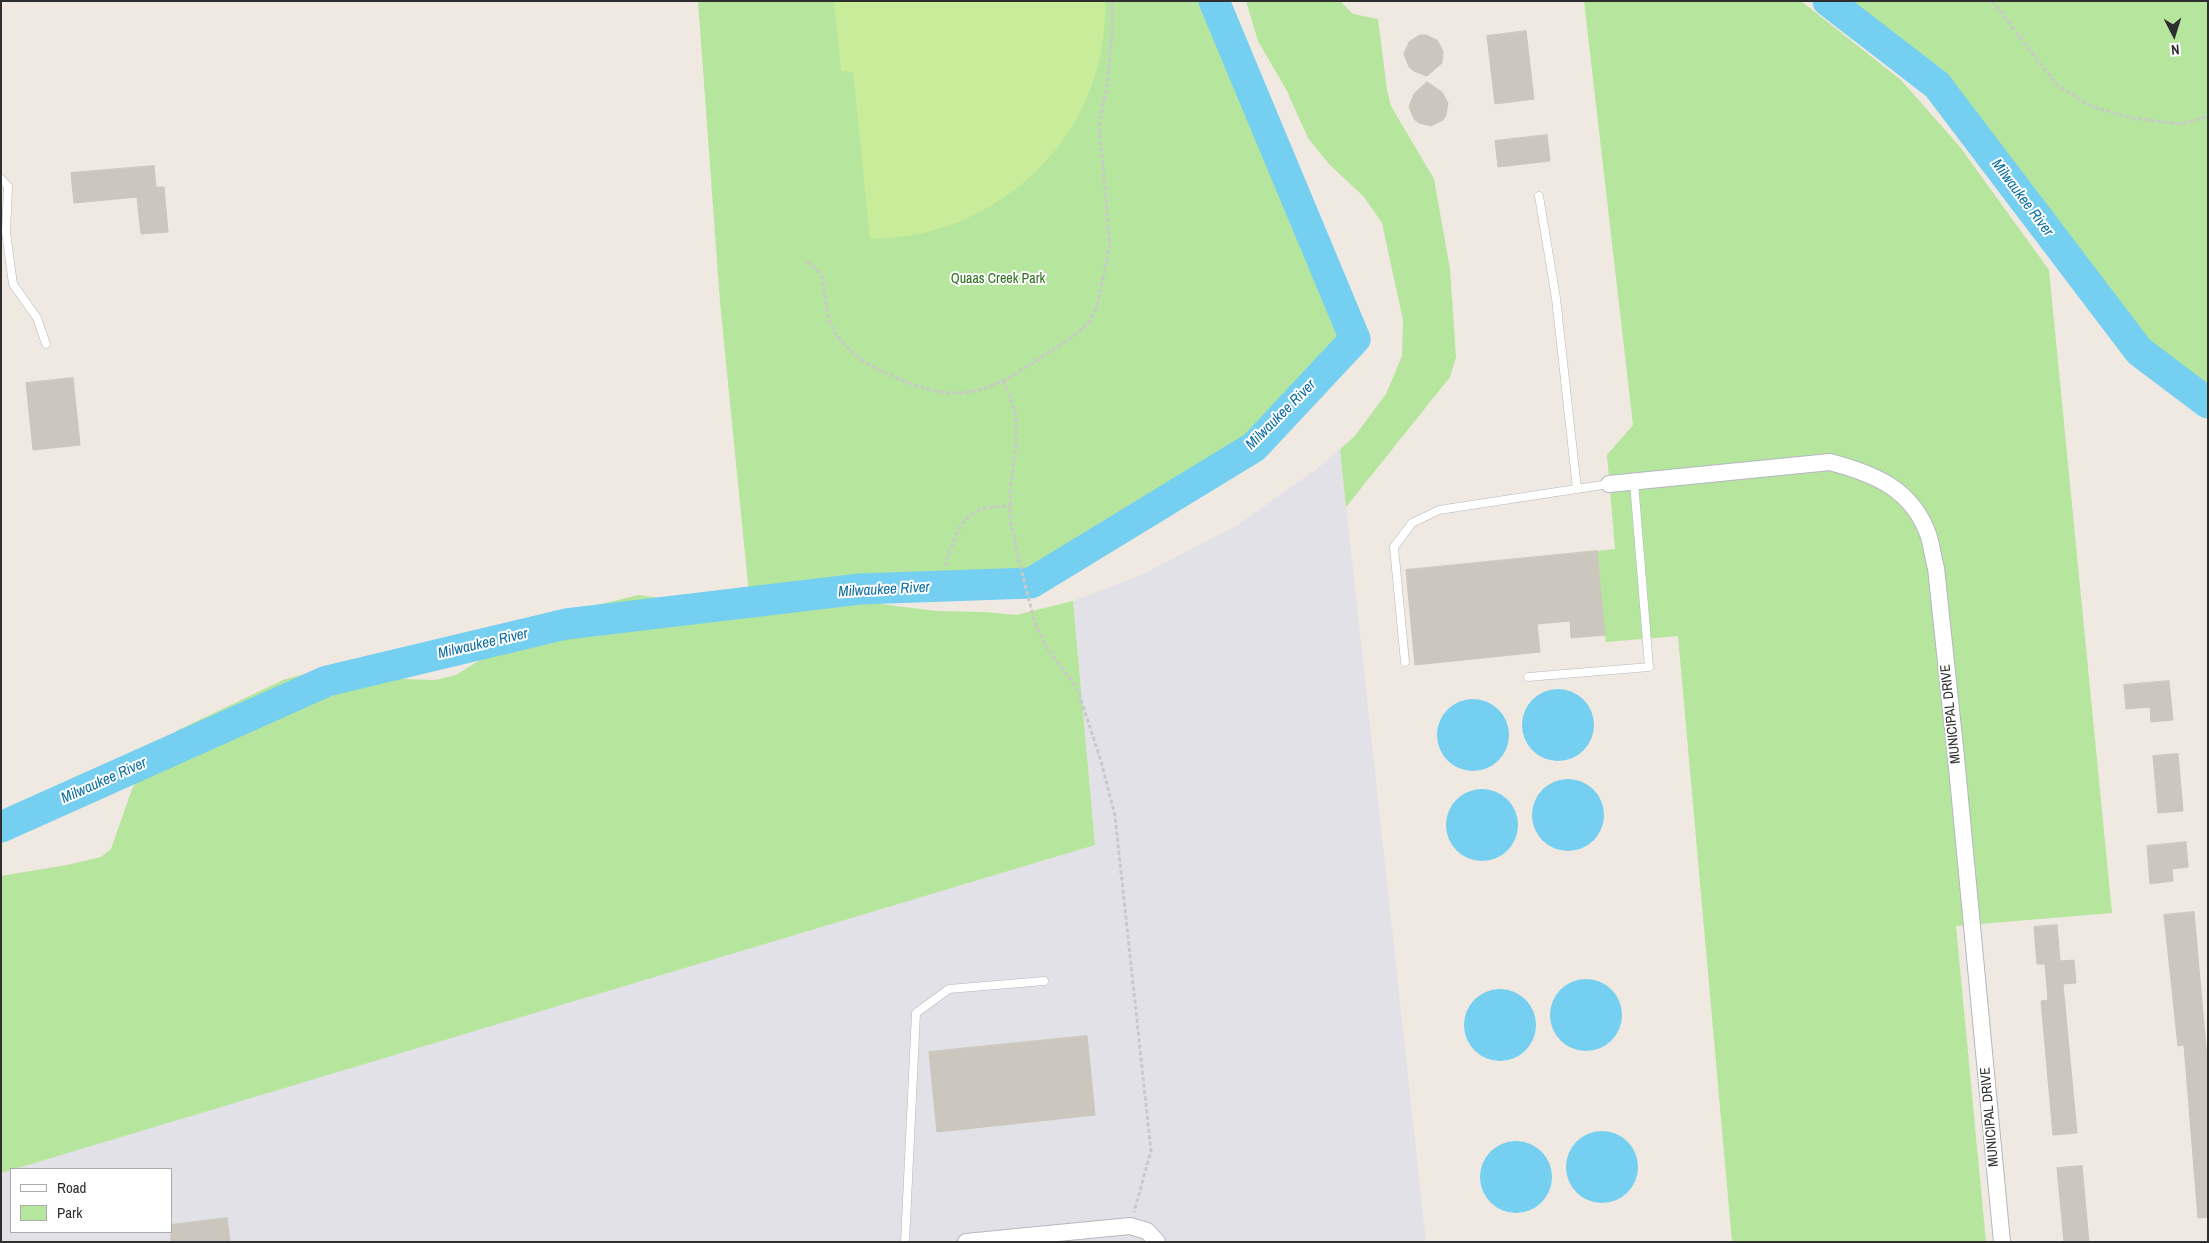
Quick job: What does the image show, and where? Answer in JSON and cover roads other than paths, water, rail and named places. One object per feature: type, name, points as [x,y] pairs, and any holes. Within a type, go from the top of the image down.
[{"type":"street","name":"MUNICIPAL DRIVE","points":[[1609,484],[1830,462],[1863,470],[1891,486],[1916,511],[1929,537],[1936,568],[2002,1242]]},
{"type":"street","points":[[966,1242],[1130,1226],[1152,1236]]},
{"type":"lane","points":[[1,179],[8,186],[6,232],[13,284],[37,318],[46,344]]},
{"type":"lane","points":[[1539,196],[1556,298],[1577,489]]},
{"type":"lane","points":[[1528,678],[1649,667],[1634,482]]},
{"type":"lane","points":[[1405,662],[1394,547],[1412,523],[1439,510],[1609,484]]},
{"type":"lane","points":[[905,1242],[916,1013],[949,989],[1044,981]]},
{"type":"water","points":[[1558,689],[1578,695],[1588,705],[1594,725],[1588,745],[1578,755],[1558,761],[1538,755],[1528,745],[1522,725],[1528,705],[1538,695]]},
{"type":"water","points":[[1473,699],[1493,705],[1503,715],[1509,735],[1503,755],[1493,765],[1473,771],[1453,765],[1443,755],[1437,735],[1443,715],[1453,705]]},
{"type":"water","points":[[1568,779],[1588,785],[1598,795],[1604,815],[1598,835],[1588,845],[1568,851],[1548,845],[1538,835],[1532,815],[1538,795],[1548,785]]},
{"type":"water","points":[[1482,789],[1502,795],[1512,805],[1518,825],[1512,845],[1502,855],[1482,861],[1462,855],[1452,845],[1446,825],[1452,805],[1462,795]]},
{"type":"water","points":[[1586,979],[1606,985],[1616,995],[1622,1015],[1616,1035],[1606,1045],[1586,1051],[1566,1045],[1556,1035],[1550,1015],[1556,995],[1566,985]]},
{"type":"water","points":[[1500,989],[1520,995],[1530,1005],[1536,1025],[1530,1045],[1520,1055],[1500,1061],[1480,1055],[1470,1045],[1464,1025],[1470,1005],[1480,995]]},
{"type":"water","points":[[1602,1131],[1622,1137],[1632,1147],[1638,1167],[1632,1187],[1622,1197],[1602,1203],[1582,1197],[1572,1187],[1566,1167],[1572,1147],[1582,1137]]},
{"type":"water","points":[[1516,1141],[1536,1147],[1546,1157],[1552,1177],[1546,1197],[1536,1207],[1516,1213],[1496,1207],[1486,1197],[1480,1177],[1486,1157],[1496,1147]]},
{"type":"waterway","name":"Milwaukee River","points":[[1,827],[327,681],[566,624],[860,589],[1031,583],[1254,447],[1355,339],[1214,1]]},
{"type":"waterway","name":"Milwaukee River","points":[[1828,1],[1937,85],[2139,351],[2208,403]]},
{"type":"park label","name":"Quaas Creek Park","points":[[998,279]]}]
